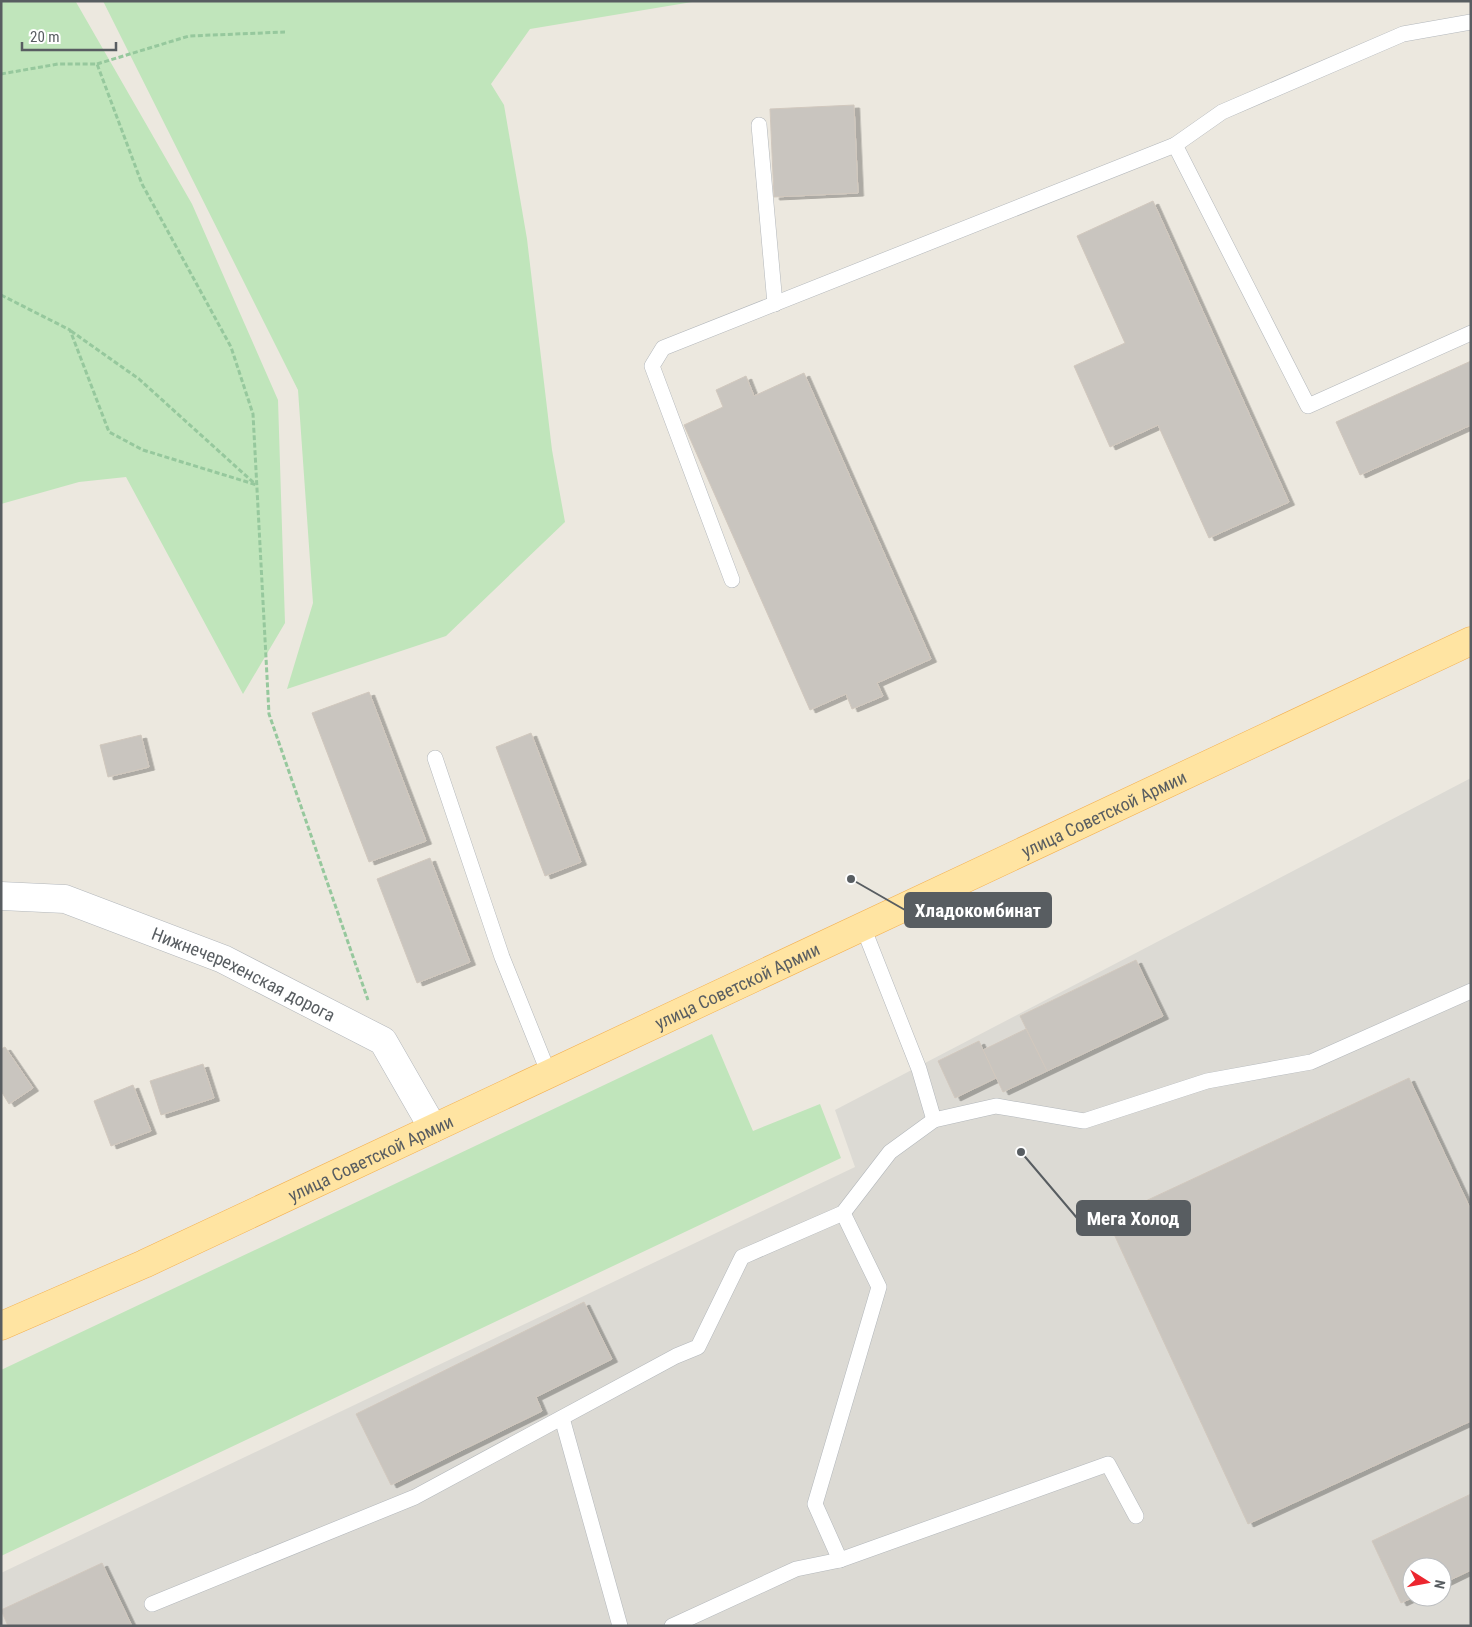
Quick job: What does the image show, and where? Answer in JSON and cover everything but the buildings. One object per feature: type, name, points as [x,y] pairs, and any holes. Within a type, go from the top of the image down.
[{"type":"main road","name":"улица Советской Армии","points":[[1,1326],[144,1264],[1471,641]]},
{"type":"street","name":"Нижнечерехенская дорога","points":[[1,896],[65,899],[74,902],[223,959],[383,1041]]},
{"type":"street","points":[[383,1041],[433,1128]]},
{"type":"lane","points":[[732,580],[652,366],[663,348],[1175,145],[1222,112],[1403,34],[1471,22]]},
{"type":"lane","points":[[759,125],[775,304]]},
{"type":"lane","points":[[1175,145],[1308,406],[1471,333]]},
{"type":"lane","points":[[435,758],[502,957],[549,1074]]},
{"type":"lane","points":[[863,926],[919,1069],[934,1120]]},
{"type":"lane","points":[[152,1604],[415,1497],[676,1356],[698,1347],[742,1257],[843,1213],[890,1152],[934,1120],[996,1106],[1084,1121],[1207,1080],[1311,1062],[1471,991]]},
{"type":"lane","points":[[840,1560],[815,1504],[879,1287],[843,1213]]},
{"type":"lane","points":[[562,1418],[620,1626]]},
{"type":"lane","points":[[672,1626],[796,1569],[840,1560],[1108,1464],[1136,1516]]},
{"type":"path","points":[[1,74],[58,64],[97,64],[189,36],[285,32]]},
{"type":"path","points":[[97,64],[142,184],[231,347],[253,414],[269,714],[383,1041]]},
{"type":"path","points":[[1,295],[70,330],[138,379],[257,485]]},
{"type":"path","points":[[70,330],[109,432],[143,450],[257,485]]},
{"type":"shaded area","points":[[1471,778],[1471,1626],[1,1626],[1,1573],[855,1167],[835,1110]]},
{"type":"green space","points":[[1,1],[85,1],[76,2],[192,204],[278,400],[285,623],[243,694],[126,477],[79,482],[1,504]]},
{"type":"green space","points":[[103,1],[698,1],[530,29],[491,84],[504,105],[527,239],[552,450],[565,522],[446,636],[287,689],[313,603],[298,390]]},
{"type":"green space","points":[[712,1034],[753,1131],[820,1104],[841,1158],[1,1556],[1,1370]]},
{"type":"place","name":"Хладокомбинат","points":[[851,879]]},
{"type":"place","name":"Мега Холод","points":[[1021,1152]]}]
